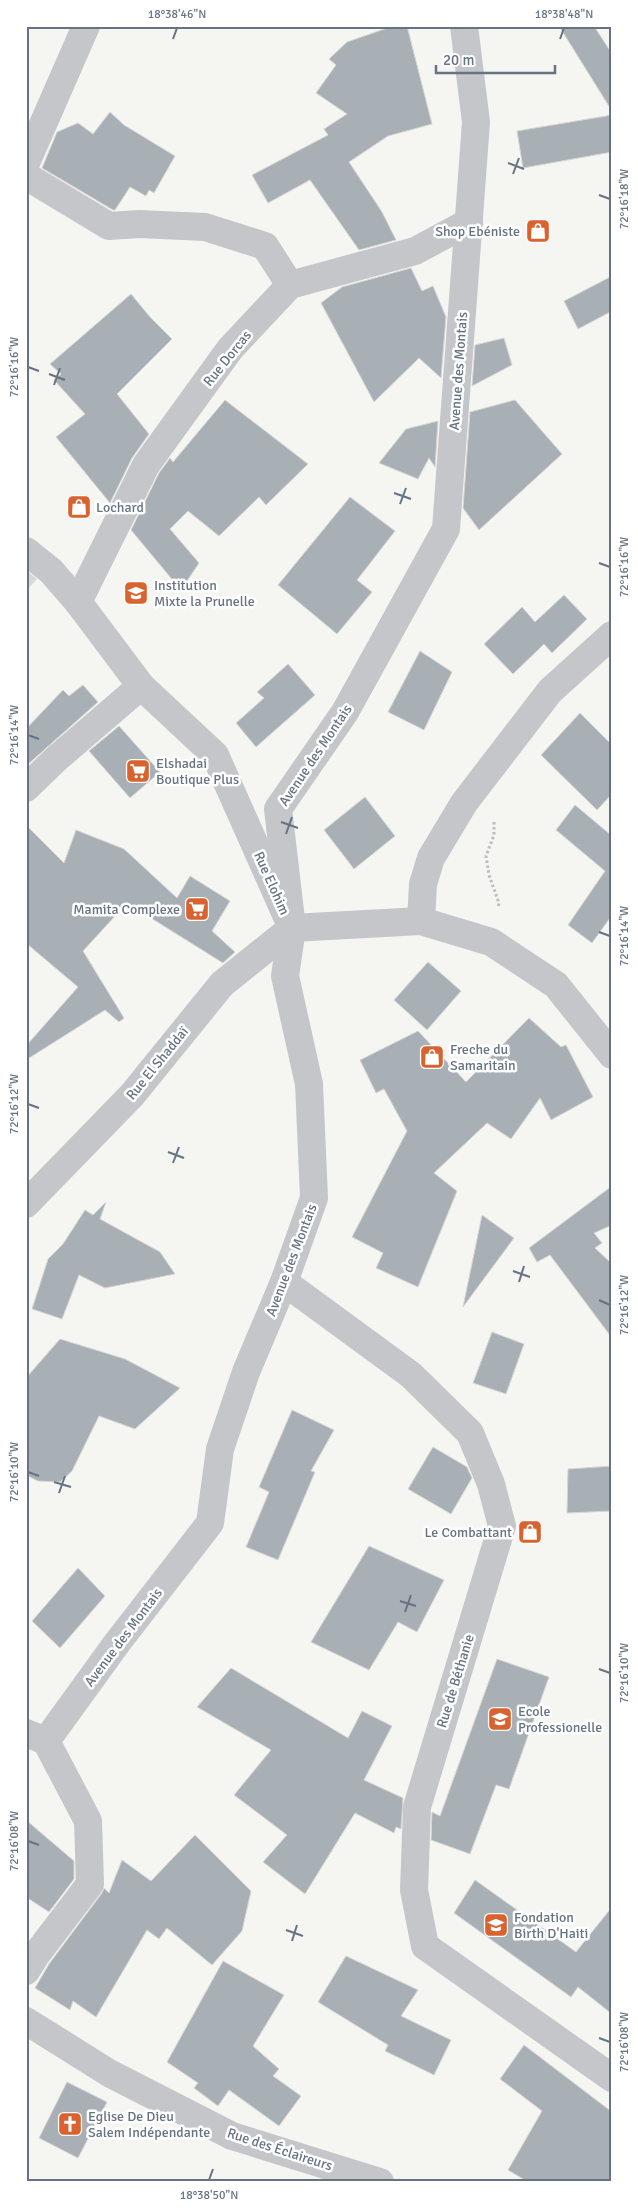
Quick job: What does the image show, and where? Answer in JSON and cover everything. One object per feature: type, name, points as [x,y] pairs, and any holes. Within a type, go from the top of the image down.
[{"type":"street","points":[[26,163],[86,26]]},
{"type":"street","name":"Avenue des Montais","points":[[36,1737],[117,1643],[210,1523],[220,1449],[246,1372],[284,1282],[314,1198],[309,1084],[285,976],[292,928],[278,809],[345,712],[446,529],[476,122],[464,26]]},
{"type":"street","points":[[26,176],[109,226],[140,224],[205,227],[265,246],[290,285],[415,251],[469,222]]},
{"type":"street","name":"Rue Dorcas","points":[[78,602],[146,465],[230,349],[290,285]]},
{"type":"street","name":"Rue Elohim","points":[[26,551],[51,571],[78,602],[141,686],[216,755],[292,928],[421,921],[491,942],[556,985],[612,1055]]},
{"type":"street","points":[[421,921],[423,884],[431,858],[464,803],[550,691],[612,635]]},
{"type":"street","points":[[26,788],[56,759],[141,686]]},
{"type":"street","name":"Rue El Shaddaï","points":[[26,1204],[132,1096],[222,984],[292,928]]},
{"type":"street","name":"Rue de Béthanie","points":[[284,1282],[411,1375],[470,1433],[491,1484],[502,1526],[417,1807],[414,1890],[425,1946],[612,2078]]},
{"type":"street","points":[[26,1971],[90,1884],[88,1822],[36,1737]]},
{"type":"street","name":"Rue des Éclaireurs","points":[[26,2022],[108,2072],[232,2136],[380,2182]]},
{"type":"path","points":[[464,803],[489,812],[494,822],[494,835],[486,856],[489,875],[499,903],[491,942]]},
{"type":"shaded area","points":[[26,570],[37,579],[26,591]]},
{"type":"building","points":[[393,26],[407,26],[432,124],[388,136],[349,162],[382,212],[396,240],[359,250],[310,180],[268,203],[252,175],[328,135],[324,129],[347,114],[316,93],[336,65],[329,59],[347,42]]},
{"type":"building","points":[[559,26],[594,26],[612,54],[612,111]]},
{"type":"building","points":[[110,112],[124,125],[175,156],[154,193],[149,190],[146,196],[130,187],[115,210],[42,168],[57,132],[78,123],[93,134]]},
{"type":"building","points":[[612,115],[612,152],[523,168],[517,131]]},
{"type":"building","points":[[411,268],[422,291],[433,286],[446,317],[441,378],[419,358],[374,402],[321,303],[342,287]]},
{"type":"building","points":[[612,276],[612,311],[578,329],[564,301]]},
{"type":"building","points":[[131,294],[172,339],[117,394],[149,434],[132,458],[110,503],[56,437],[85,414],[54,380],[61,374],[50,364]]},
{"type":"building","points":[[504,338],[512,365],[472,386],[475,345]]},
{"type":"building","points":[[225,400],[308,464],[266,505],[259,497],[219,536],[188,511],[170,529],[199,563],[181,590],[131,530],[159,473],[170,458],[173,462]]},
{"type":"building","points":[[515,400],[562,454],[479,530],[463,508],[470,412]]},
{"type":"building","points":[[438,421],[435,467],[429,458],[418,479],[379,463],[406,429]]},
{"type":"building","points":[[350,497],[395,531],[357,580],[372,592],[337,634],[278,585]]},
{"type":"building","points":[[564,595],[587,619],[552,653],[544,644],[513,674],[484,644],[522,607],[535,622]]},
{"type":"building","points":[[420,651],[452,672],[424,730],[388,712]]},
{"type":"building","points":[[288,664],[315,695],[256,747],[236,723],[264,698],[257,692]]},
{"type":"building","points":[[83,685],[98,702],[26,766],[26,729],[63,690],[69,696]]},
{"type":"building","points":[[580,713],[612,745],[612,794],[597,810],[541,755]]},
{"type":"building","points":[[119,726],[160,772],[130,798],[89,751]]},
{"type":"building","points":[[365,797],[395,836],[354,869],[324,830]]},
{"type":"building","points":[[575,805],[612,836],[612,915],[592,943],[568,925],[605,871],[556,830]]},
{"type":"building","points":[[26,825],[64,863],[76,830],[124,849],[177,898],[190,876],[230,901],[212,931],[235,952],[223,963],[127,903],[83,951],[124,1018],[119,1022],[105,1010],[26,1060],[26,1046],[78,987],[26,943]]},
{"type":"building","points":[[428,962],[461,991],[427,1030],[394,1000]]},
{"type":"building","points":[[529,1018],[561,1047],[566,1045],[593,1097],[551,1120],[540,1098],[511,1139],[487,1123],[434,1173],[457,1191],[418,1287],[376,1268],[383,1253],[352,1237],[407,1131],[384,1089],[376,1093],[360,1060],[418,1031],[466,1082]]},
{"type":"building","points":[[612,1186],[612,1225],[594,1233],[602,1243],[595,1248],[612,1264],[612,1338],[550,1255],[537,1262],[529,1248]]},
{"type":"building","points":[[106,1202],[100,1219],[160,1252],[175,1274],[105,1288],[79,1275],[62,1319],[32,1309],[48,1259],[63,1244],[85,1210],[93,1215]]},
{"type":"building","points":[[482,1215],[514,1238],[463,1307]]},
{"type":"building","points":[[492,1332],[524,1344],[506,1394],[473,1383]]},
{"type":"building","points":[[60,1339],[125,1359],[180,1388],[135,1429],[99,1416],[72,1471],[60,1482],[38,1481],[26,1475],[26,1378]]},
{"type":"building","points":[[292,1410],[334,1430],[311,1471],[315,1472],[278,1560],[246,1547],[269,1492],[259,1487]]},
{"type":"building","points":[[433,1447],[467,1467],[472,1478],[451,1514],[408,1489]]},
{"type":"building","points":[[612,1466],[612,1511],[567,1513],[568,1469]]},
{"type":"building","points":[[369,1546],[444,1580],[417,1632],[398,1622],[369,1670],[311,1642]]},
{"type":"building","points":[[78,1568],[105,1596],[60,1648],[32,1621]]},
{"type":"building","points":[[497,1659],[549,1677],[509,1789],[496,1785],[470,1854],[431,1840],[432,1812],[440,1816]]},
{"type":"building","points":[[231,1668],[348,1738],[362,1711],[392,1726],[364,1780],[403,1798],[401,1829],[396,1827],[394,1833],[355,1813],[305,1894],[263,1862],[287,1835],[234,1795],[271,1750],[197,1707]]},
{"type":"building","points":[[26,1820],[74,1861],[74,1879],[49,1912],[26,1897]]},
{"type":"building","points":[[195,1835],[251,1891],[242,1931],[212,1965],[167,1928],[159,1939],[147,1930],[96,2017],[73,2001],[70,2010],[35,1988],[49,1964],[104,1888],[109,1893],[122,1860],[151,1881]]},
{"type":"building","points":[[475,1880],[576,1952],[612,1907],[612,2014],[578,1987],[571,1997],[454,1913]]},
{"type":"building","points":[[346,1956],[418,1990],[401,2016],[451,2040],[434,2075],[385,2051],[388,2045],[318,2002]]},
{"type":"building","points":[[223,1961],[284,1995],[253,2046],[279,2069],[273,2076],[301,2096],[279,2126],[229,2090],[218,2106],[194,2088],[198,2083],[167,2062]]},
{"type":"building","points":[[524,2045],[612,2112],[612,2182],[528,2182],[508,2170],[542,2111],[500,2079]]},
{"type":"building","points":[[67,2082],[107,2102],[78,2158],[39,2138]]},
{"type":"place","name":"Shop Ebéniste","points":[[538,231]]},
{"type":"place","name":"Lochard","points":[[79,507]]},
{"type":"place","name":"Institution Mixte la Prunelle","points":[[136,593]]},
{"type":"place","name":"Elshadai Boutique Plus","points":[[138,771]]},
{"type":"place","name":"Mamita Complexe","points":[[197,909]]},
{"type":"place","name":"Freche du Samaritain","points":[[432,1057]]},
{"type":"place","name":"Le Combattant","points":[[530,1532]]},
{"type":"place","name":"Ecole Professionelle","points":[[500,1719]]},
{"type":"place","name":"Fondation Birth D'Haiti","points":[[496,1925]]},
{"type":"place","name":"Eglise De Dieu Salem Indépendante","points":[[70,2124]]}]
